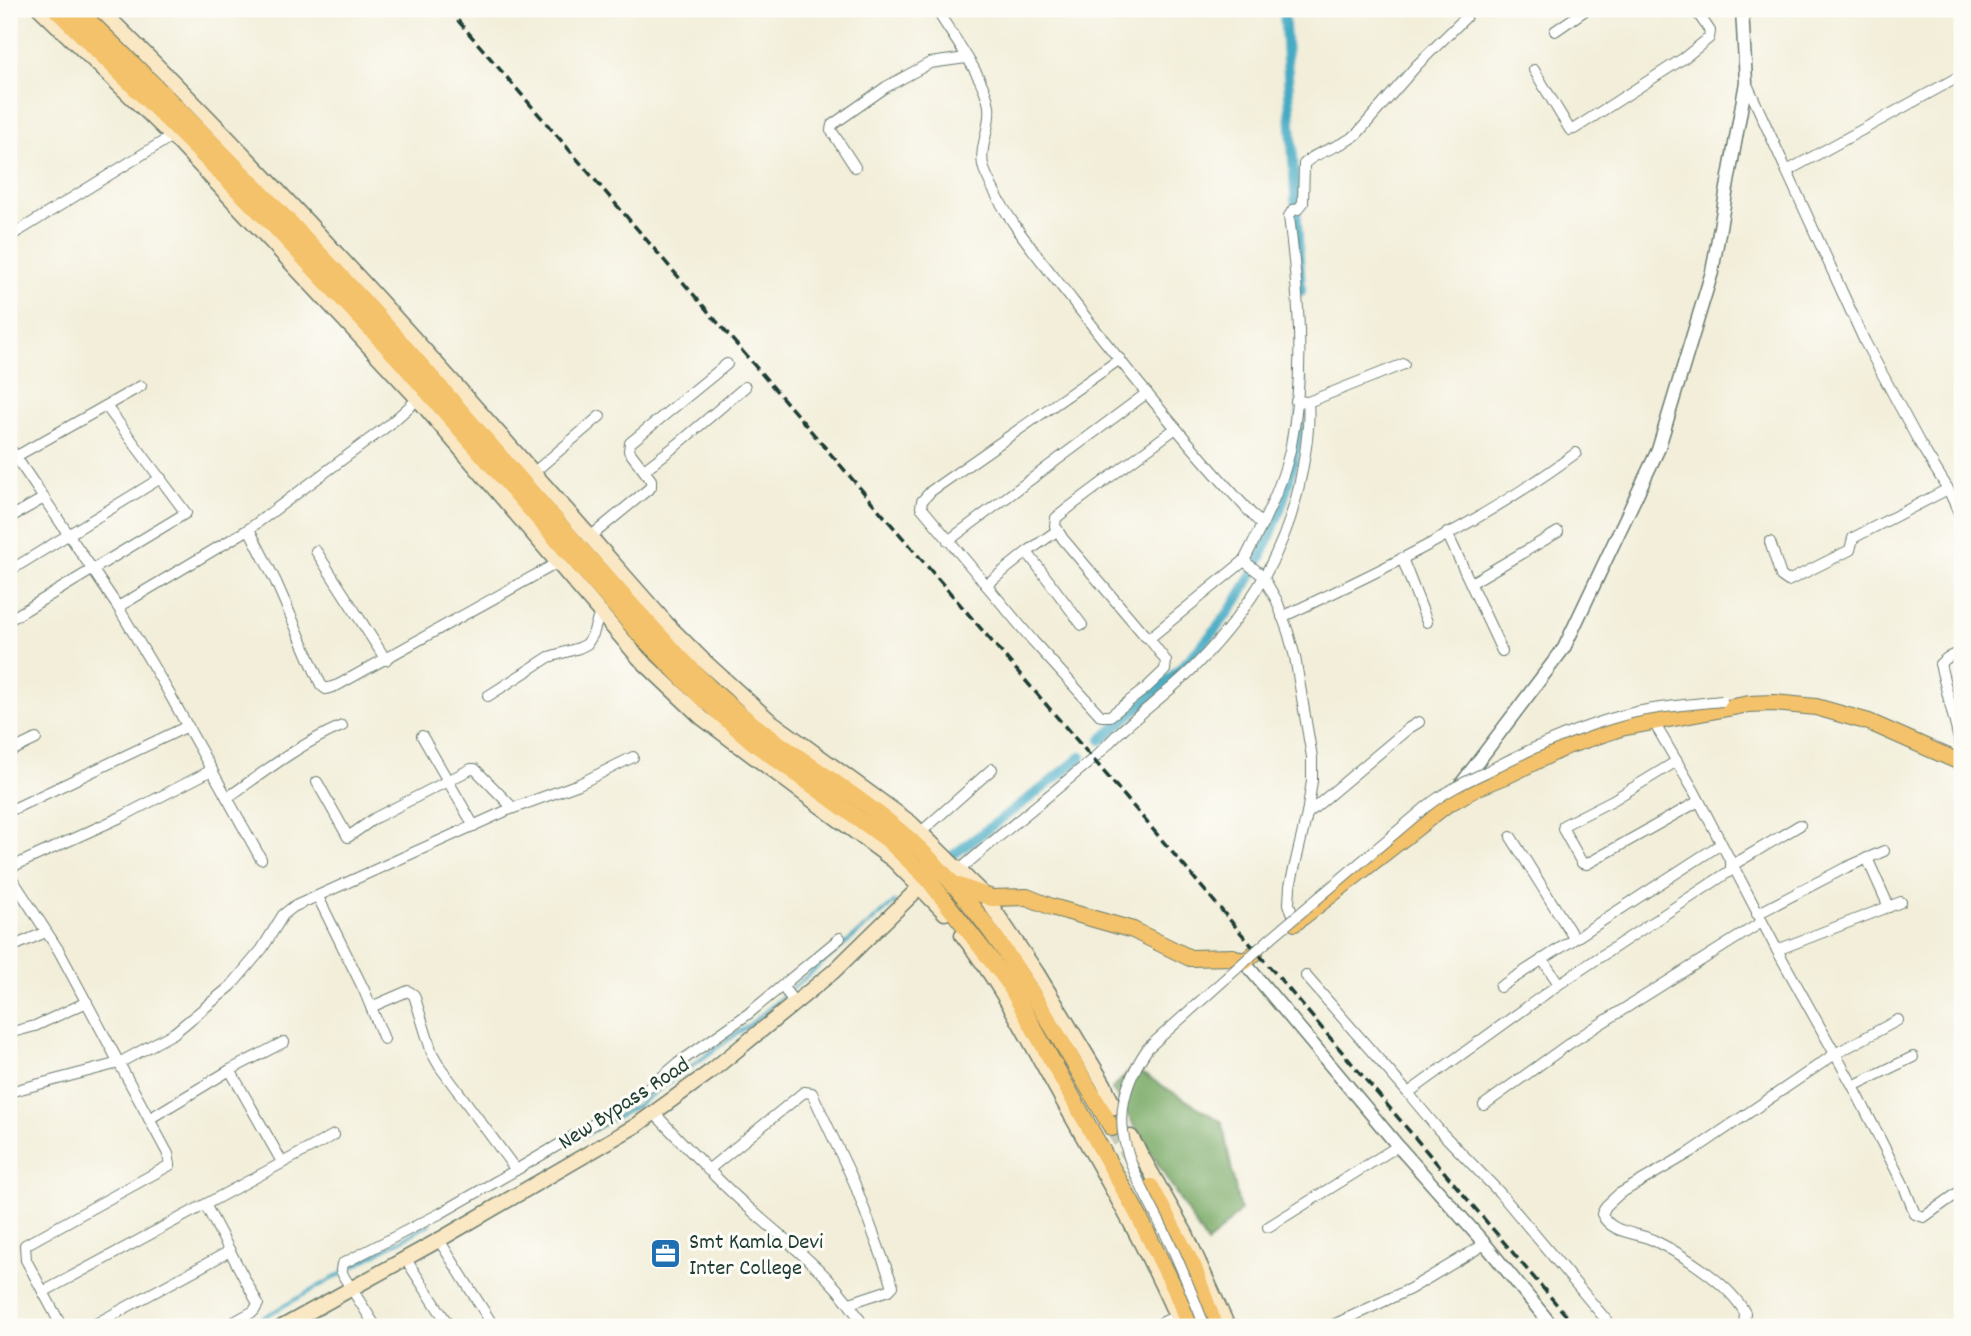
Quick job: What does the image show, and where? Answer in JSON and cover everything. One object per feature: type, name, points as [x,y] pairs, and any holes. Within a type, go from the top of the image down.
[{"type":"main road","points":[[40,9],[172,136],[418,399],[639,658],[702,718],[894,861],[943,876],[997,899],[1027,897],[1052,907],[1133,930],[1190,958],[1233,957],[1244,962],[1446,805],[1476,788],[1567,747],[1621,728],[1749,704],[1816,707],[1869,722],[1962,763]]},
{"type":"main road","points":[[56,9],[274,226],[370,327],[642,637],[701,697],[754,743],[888,840],[943,876],[965,939],[1002,995],[1138,1235],[1179,1322]]},
{"type":"main road","points":[[77,9],[272,204],[379,318],[619,592],[700,679],[752,724],[907,838],[943,876],[1020,974],[1112,1128]]},
{"type":"main road","points":[[100,9],[260,169],[437,362],[667,624],[768,719],[921,832],[943,876],[1008,982],[1136,1211],[1175,1289],[1190,1327]]},
{"type":"main road","name":"New Bypass Road","points":[[282,1327],[346,1278],[405,1258],[439,1241],[637,1125],[710,1072],[787,993],[833,972],[943,876]]},
{"type":"main road","points":[[984,895],[1037,973],[1104,1084],[1114,1107]]},
{"type":"main road","points":[[1131,1137],[1186,1234],[1228,1327]]},
{"type":"main road","points":[[1151,1187],[1194,1268],[1215,1327]]},
{"type":"street","points":[[936,9],[982,83],[990,117],[982,156],[984,172],[1025,239],[1176,428],[1262,525]]},
{"type":"street","points":[[1555,30],[1587,9]]},
{"type":"street","points":[[1534,71],[1562,119],[1570,130],[1574,129],[1684,58],[1709,38],[1710,31],[1695,9]]},
{"type":"street","points":[[1446,805],[1564,648],[1658,450],[1712,272],[1746,82],[1742,9]]},
{"type":"street","points":[[943,876],[1098,754],[1196,665],[1227,631],[1274,561],[1290,522],[1303,461],[1298,326],[1289,215],[1303,203],[1306,161],[1342,145],[1357,134],[1417,65],[1466,17]]},
{"type":"street","points":[[855,167],[831,130],[832,125],[886,87],[930,63],[966,58]]},
{"type":"street","points":[[1787,171],[1962,75]]},
{"type":"street","points":[[1746,82],[1865,342],[1919,442],[1948,489],[1962,519]]},
{"type":"street","points":[[9,237],[172,136]]},
{"type":"street","points":[[1120,359],[924,498],[921,504],[922,511],[1092,707],[1105,718],[1144,690],[1165,670],[1166,661],[1149,637],[1124,613],[1063,540],[1056,518],[1176,428]]},
{"type":"street","points":[[590,537],[648,492],[652,484],[629,452],[630,443],[727,364]]},
{"type":"street","points":[[1302,402],[1404,364]]},
{"type":"street","points":[[14,461],[141,386]]},
{"type":"street","points":[[643,470],[745,387]]},
{"type":"street","points":[[948,541],[1147,393]]},
{"type":"street","points":[[118,607],[249,529],[379,433],[418,399]]},
{"type":"street","points":[[1149,637],[1246,562],[1286,466],[1302,402]]},
{"type":"street","points":[[9,620],[185,514],[185,510],[106,406]]},
{"type":"street","points":[[533,472],[600,416]]},
{"type":"street","points":[[9,447],[14,461],[44,498],[118,607],[188,726],[261,859]]},
{"type":"street","points":[[1282,617],[1447,533],[1533,485],[1576,453]]},
{"type":"street","points":[[9,571],[161,478]]},
{"type":"street","points":[[1770,542],[1781,576],[1788,581],[1850,550],[1853,538],[1948,489]]},
{"type":"street","points":[[9,518],[44,498]]},
{"type":"street","points":[[249,529],[324,688],[329,689],[386,660],[559,562]]},
{"type":"street","points":[[986,585],[1058,530]]},
{"type":"street","points":[[1471,583],[1558,532]]},
{"type":"street","points":[[1447,533],[1502,651]]},
{"type":"street","points":[[316,551],[386,660]]},
{"type":"street","points":[[1027,552],[1083,625]]},
{"type":"street","points":[[1402,558],[1427,622]]},
{"type":"street","points":[[1246,562],[1263,577],[1282,617],[1295,657],[1311,757],[1307,814],[1290,886],[1289,904],[1296,922]]},
{"type":"street","points":[[488,695],[549,657],[579,649],[587,644],[600,612]]},
{"type":"street","points":[[1962,651],[1942,661],[1940,667],[1962,751]]},
{"type":"street","points":[[1205,1327],[1182,1268],[1126,1153],[1122,1109],[1128,1084],[1148,1048],[1272,937],[1447,792],[1502,763],[1601,723],[1634,713],[1722,701],[1749,704]]},
{"type":"street","points":[[1653,721],[1853,1086],[1903,1184],[1915,1214],[1924,1217],[1962,1190]]},
{"type":"street","points":[[1307,814],[1419,722]]},
{"type":"street","points":[[9,811],[188,726]]},
{"type":"street","points":[[227,798],[327,732],[342,726]]},
{"type":"street","points":[[422,736],[474,826]]},
{"type":"street","points":[[9,752],[36,738]]},
{"type":"street","points":[[9,1092],[119,1063],[174,1033],[231,986],[262,949],[283,915],[293,908],[513,808],[579,784],[633,757]]},
{"type":"street","points":[[1676,761],[1613,800],[1564,825],[1563,829],[1575,852],[1582,863],[1587,864],[1699,801]]},
{"type":"street","points":[[317,782],[348,837],[375,818],[471,769],[475,769],[513,808]]},
{"type":"street","points":[[921,832],[992,769]]},
{"type":"street","points":[[9,868],[121,817],[212,770]]},
{"type":"street","points":[[1408,1093],[1559,984],[1732,867],[1800,825]]},
{"type":"street","points":[[1511,837],[1574,938]]},
{"type":"street","points":[[1500,986],[1721,844]]},
{"type":"street","points":[[1484,1105],[1570,1043],[1760,918],[1884,851]]},
{"type":"street","points":[[1867,858],[1889,907]]},
{"type":"street","points":[[10,879],[46,932],[87,1002],[169,1154],[170,1165],[25,1245],[26,1260],[62,1327]]},
{"type":"street","points":[[318,897],[384,1039]]},
{"type":"street","points":[[1777,950],[1901,902]]},
{"type":"street","points":[[9,948],[46,932]]},
{"type":"street","points":[[376,1327],[346,1278],[342,1264],[441,1213],[516,1170],[645,1090],[787,993],[840,937]]},
{"type":"street","points":[[1542,959],[1559,984]]},
{"type":"street","points":[[1244,962],[1553,1327]]},
{"type":"street","points":[[1307,976],[1438,1129],[1500,1194],[1612,1327]]},
{"type":"street","points":[[371,1007],[408,991],[414,995],[432,1053],[440,1067],[516,1170]]},
{"type":"street","points":[[9,1033],[35,1026],[87,1002]]},
{"type":"street","points":[[1744,1327],[1745,1313],[1730,1293],[1662,1245],[1611,1225],[1602,1214],[1606,1206],[1619,1194],[1691,1152],[1835,1054],[1898,1020]]},
{"type":"street","points":[[149,1119],[230,1070],[284,1042]]},
{"type":"street","points":[[1853,1086],[1913,1057]]},
{"type":"street","points":[[230,1070],[282,1162]]},
{"type":"street","points":[[708,1170],[804,1092],[812,1093],[854,1182],[893,1286],[889,1290],[850,1303]]},
{"type":"street","points":[[654,1113],[708,1170],[799,1252],[850,1303],[864,1327]]},
{"type":"street","points":[[43,1292],[334,1135]]},
{"type":"street","points":[[1268,1227],[1398,1146]]},
{"type":"street","points":[[206,1206],[258,1304],[254,1311],[225,1327]]},
{"type":"street","points":[[439,1241],[494,1327]]},
{"type":"street","points":[[1329,1327],[1398,1296],[1485,1244]]},
{"type":"street","points":[[90,1327],[230,1251]]},
{"type":"street","points":[[405,1258],[450,1327]]},
{"type":"street","points":[[1153,1327],[1179,1322]]},
{"type":"green space","points":[[1133,1068],[1222,1122],[1240,1211],[1207,1244],[1112,1089]]},
{"type":"waterway","points":[[1284,9],[1301,291]]},
{"type":"waterway","points":[[1101,740],[1163,685],[1206,641],[1254,571],[1268,541],[1290,477],[1297,444],[1302,381]]},
{"type":"waterway","points":[[953,855],[1081,757]]},
{"type":"waterway","points":[[580,1138],[636,1106],[749,1025],[895,902]]},
{"type":"waterway","points":[[246,1327],[430,1224]]},
{"type":"tunnel","points":[[1112,1128],[1151,1187]]},
{"type":"railway","points":[[448,9],[1093,759],[1576,1327]]},
{"type":"place","name":"Smt Kamla Devi Inter College","points":[[666,1253]]}]
